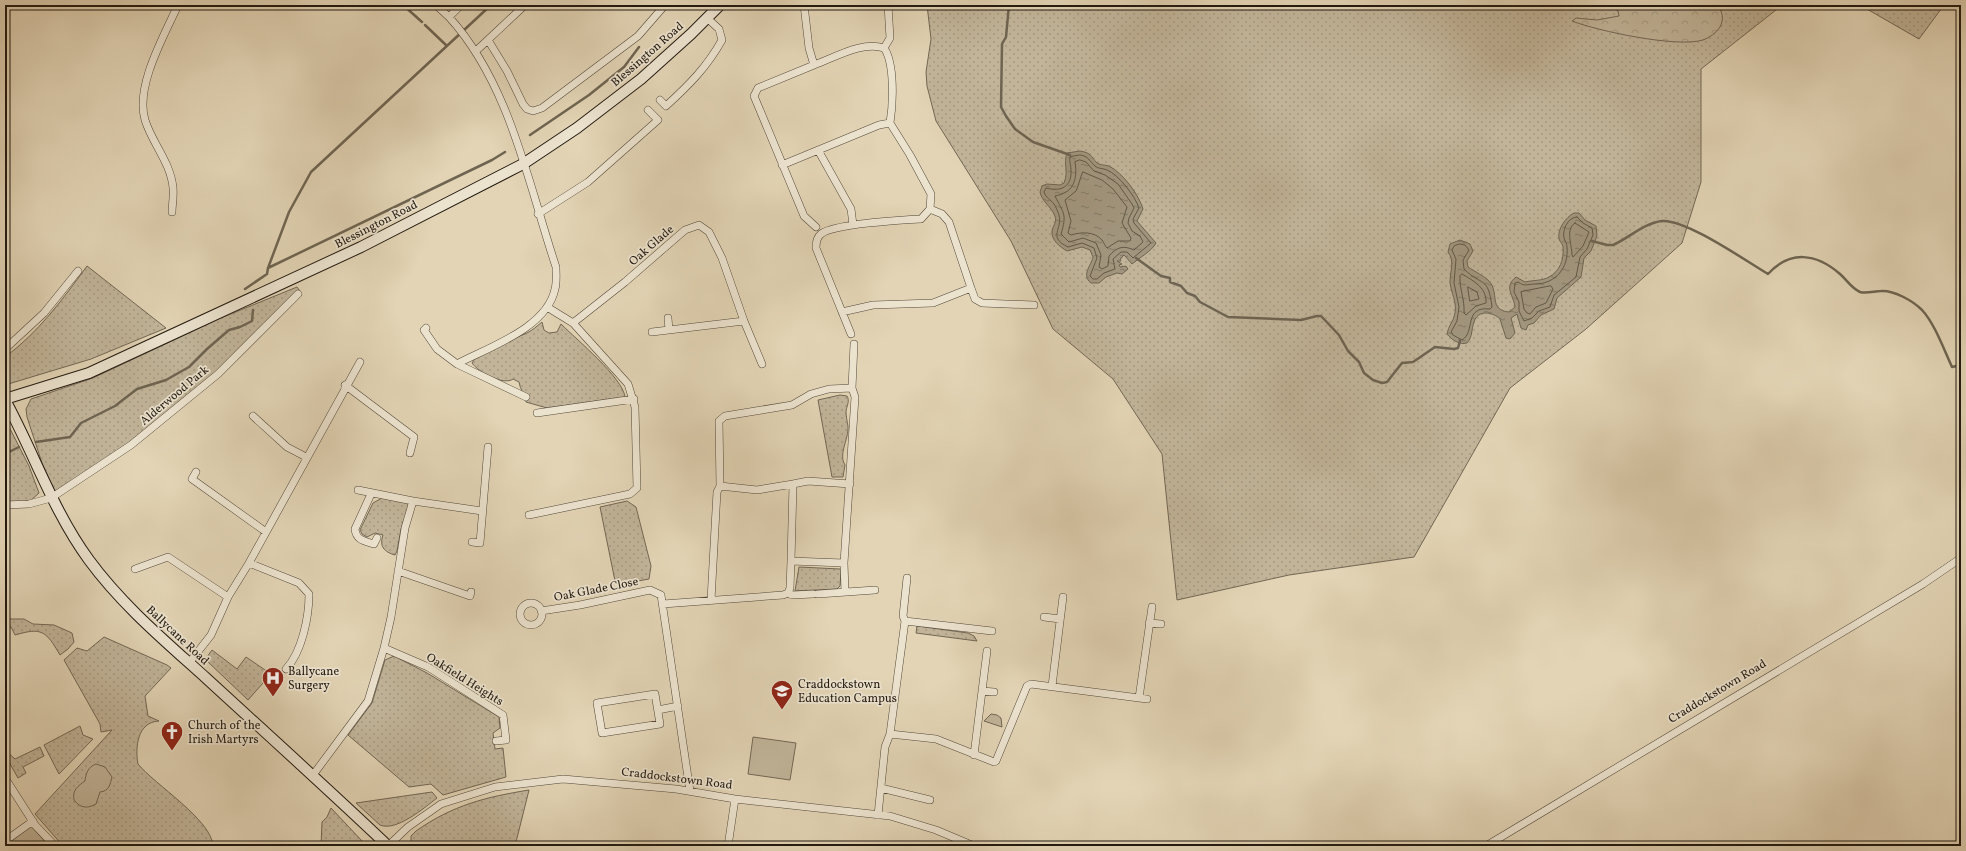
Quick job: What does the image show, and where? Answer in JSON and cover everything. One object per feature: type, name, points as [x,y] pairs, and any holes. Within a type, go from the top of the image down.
[{"type":"main road","name":"Blessington Road","points":[[5,399],[89,373],[361,247],[523,164],[578,128],[641,79],[720,5]]},
{"type":"main road","name":"Ballycane Road","points":[[5,399],[25,439],[51,498],[89,560],[128,606],[313,775],[388,846]]},
{"type":"street","points":[[172,212],[173,188],[165,162],[145,120],[142,96],[155,56],[178,5]]},
{"type":"street","points":[[436,5],[460,28],[476,51],[510,117],[538,214],[556,267],[555,289],[548,307],[530,326],[457,364]]},
{"type":"street","points":[[449,17],[462,5]]},
{"type":"street","points":[[476,51],[525,5]]},
{"type":"street","points":[[488,40],[507,71],[523,104],[527,109],[533,111],[542,108],[638,36],[665,5]]},
{"type":"street","points":[[804,5],[809,48],[814,65]]},
{"type":"street","points":[[884,48],[890,38],[888,5]]},
{"type":"street","points":[[660,100],[666,106],[693,81],[712,57],[722,40],[719,29],[707,18]]},
{"type":"street","points":[[816,227],[804,216],[754,96],[758,88],[774,80],[864,46],[875,45],[884,48],[890,60],[892,108],[890,123],[910,155],[931,194],[930,208],[921,219],[853,225],[826,231],[819,237],[816,242],[816,248],[851,334]]},
{"type":"street","points":[[538,214],[588,182],[658,120],[648,110]]},
{"type":"street","points":[[782,164],[879,124],[890,123]]},
{"type":"street","points":[[818,150],[851,209],[853,225]]},
{"type":"street","points":[[930,208],[946,217],[949,222],[975,298],[982,303],[1034,305]]},
{"type":"street","name":"Oak Glade","points":[[573,323],[625,282],[685,230],[699,225],[709,232],[722,258],[744,321],[762,364]]},
{"type":"street","points":[[5,349],[44,313],[78,271]]},
{"type":"street","points":[[842,312],[874,305],[933,303],[971,288]]},
{"type":"street","name":"Alderwood Park","points":[[5,505],[29,504],[51,498],[131,445],[218,374],[298,294]]},
{"type":"street","points":[[529,515],[630,494],[635,492],[637,482],[634,400],[628,384],[620,373],[573,323],[548,307]]},
{"type":"street","points":[[668,318],[669,330]]},
{"type":"street","points":[[652,332],[744,321]]},
{"type":"street","points":[[426,328],[424,330],[437,349],[457,364],[526,396]]},
{"type":"street","points":[[845,592],[844,563],[855,396],[852,388],[854,344]]},
{"type":"street","points":[[189,663],[211,636],[228,597],[249,563],[345,385],[360,362]]},
{"type":"street","points":[[345,385],[414,436],[410,453]]},
{"type":"street","points":[[711,600],[717,492],[720,486],[719,420],[722,418],[792,405],[811,394],[829,389],[852,388]]},
{"type":"street","points":[[537,413],[634,400]]},
{"type":"street","points":[[253,416],[287,447],[306,457]]},
{"type":"street","points":[[472,542],[480,544],[488,446]]},
{"type":"street","points":[[196,472],[192,479],[266,532]]},
{"type":"street","points":[[720,486],[758,490],[808,481],[850,484]]},
{"type":"street","points":[[788,593],[790,588],[793,484]]},
{"type":"street","points":[[358,490],[371,494],[482,511]]},
{"type":"street","points":[[371,494],[355,529],[355,534],[360,540],[374,544],[376,538]]},
{"type":"street","points":[[313,775],[368,701],[384,648],[405,528],[413,501]]},
{"type":"street","points":[[135,569],[168,557],[228,597]]},
{"type":"street","name":"Craddockstown Road","points":[[1486,846],[1923,584],[1961,558]]},
{"type":"street","points":[[791,561],[844,563]]},
{"type":"street","points":[[249,563],[299,583],[310,594],[307,618],[303,633],[295,655],[286,669]]},
{"type":"street","points":[[398,571],[470,596],[471,592]]},
{"type":"street","points":[[878,815],[885,748],[890,734],[904,621],[903,616],[907,578]]},
{"type":"street","name":"Oak Glade Close","points":[[541,611],[650,590],[661,595],[663,604]]},
{"type":"street","points":[[690,791],[663,604],[782,595],[788,593],[792,595],[875,590]]},
{"type":"street","points":[[1052,686],[1063,597]]},
{"type":"street","points":[[1139,698],[1152,606]]},
{"type":"street","points":[[1044,617],[1060,619]]},
{"type":"street","points":[[904,621],[992,631]]},
{"type":"street","points":[[1149,623],[1161,624]]},
{"type":"street","name":"Oakfield Heights","points":[[384,648],[428,667],[503,715],[506,740],[496,741]]},
{"type":"street","points":[[974,755],[987,651]]},
{"type":"street","points":[[890,734],[936,739],[990,762],[996,761],[1027,686],[1032,684],[1052,686],[1147,699]]},
{"type":"street","points":[[982,691],[994,692]]},
{"type":"street","points":[[655,694],[658,710],[660,724],[602,733],[597,703],[655,694]]},
{"type":"street","points":[[658,710],[678,706]]},
{"type":"street","points":[[5,778],[33,821],[55,846]]},
{"type":"street","name":"Craddockstown Road","points":[[388,846],[408,827],[441,804],[495,787],[562,779],[690,791],[735,799],[878,815],[905,820],[936,830],[974,846]]},
{"type":"street","points":[[881,788],[930,800]]},
{"type":"street","points":[[728,846],[735,799]]},
{"type":"street","points":[[5,841],[33,821]]},
{"type":"green space","points":[[927,5],[1781,6],[1701,69],[1701,182],[1682,243],[1586,329],[1510,388],[1414,557],[1289,575],[1177,600],[1162,454],[1113,379],[1053,329],[1011,241],[936,121],[927,86],[926,72],[931,39]]},
{"type":"green space","points":[[1596,5],[1717,5],[1722,13],[1722,21],[1717,31],[1708,38],[1691,42],[1675,42],[1618,34],[1572,21],[1576,18],[1597,20],[1619,16],[1618,11],[1610,6]]},
{"type":"green space","points":[[1860,5],[1944,5],[1919,39]]},
{"type":"green space","points":[[87,266],[166,328],[91,359],[5,385],[5,357],[17,348],[39,326],[59,303]]},
{"type":"green space","points":[[297,287],[300,291],[216,373],[130,444],[54,492],[42,463],[27,417],[26,409],[31,399],[93,378],[221,318]]},
{"type":"green space","points":[[542,322],[544,330],[549,333],[557,332],[561,324],[608,370],[622,389],[625,397],[547,408],[526,402],[519,382],[513,379],[504,381],[491,377],[475,367],[472,363],[482,353],[497,345],[527,333]]},
{"type":"green space","points":[[840,395],[847,396],[848,400],[846,417],[848,431],[843,451],[843,461],[845,465],[843,477],[832,477],[818,400]]},
{"type":"green space","points":[[5,419],[29,466],[39,493],[28,503],[5,504]]},
{"type":"green space","points":[[382,498],[407,503],[409,507],[401,529],[395,555],[383,548],[383,535],[375,533],[367,537],[362,534],[360,530],[373,503]]},
{"type":"green space","points":[[627,501],[636,507],[651,566],[649,579],[619,583],[615,581],[600,507]]},
{"type":"green space","points":[[799,567],[840,569],[840,586],[837,589],[795,591]]},
{"type":"green space","points":[[5,619],[24,619],[33,624],[54,625],[72,633],[74,642],[60,655],[47,636],[42,633],[31,631],[15,635],[11,627],[5,630]]},
{"type":"green space","points":[[917,626],[968,633],[974,636],[977,641],[916,633]]},
{"type":"green space","points":[[104,637],[171,668],[145,696],[148,716],[159,721],[152,722],[146,726],[139,737],[137,751],[138,764],[193,814],[210,836],[213,846],[63,846],[35,814],[112,730],[101,732],[100,724],[64,660],[77,648],[87,651]]},
{"type":"green space","points":[[212,650],[237,669],[246,657],[271,674],[248,700],[207,661],[207,657]]},
{"type":"green space","points":[[394,656],[427,673],[499,717],[500,728],[493,733],[495,749],[503,748],[506,777],[443,795],[431,784],[409,787],[348,735],[372,703],[385,660]]},
{"type":"green space","points":[[991,714],[997,715],[1001,718],[1002,727],[984,721]]},
{"type":"green space","points":[[80,726],[83,735],[93,739],[59,774],[44,745]]},
{"type":"green space","points":[[753,737],[796,743],[790,780],[748,774]]},
{"type":"green space","points":[[40,747],[44,756],[23,767],[26,773],[18,778],[5,755],[5,750],[15,759]]},
{"type":"green space","points":[[96,764],[105,767],[112,777],[111,783],[107,789],[100,792],[96,804],[90,807],[84,807],[76,803],[74,800],[74,794],[78,787],[85,781],[89,769]]},
{"type":"green space","points":[[529,790],[515,846],[411,846],[411,836],[416,831],[457,808],[484,799]]},
{"type":"green space","points":[[432,792],[437,798],[410,818],[394,825],[380,825],[356,803]]},
{"type":"green space","points":[[331,808],[363,842],[364,846],[321,846],[322,822],[327,817]]},
{"type":"green space","points":[[31,826],[49,846],[5,846]]},
{"type":"water","points":[[1080,151],[1089,154],[1098,164],[1109,166],[1114,169],[1130,185],[1138,197],[1143,209],[1137,221],[1156,243],[1148,252],[1132,264],[1124,255],[1120,259],[1121,261],[1117,261],[1122,264],[1119,265],[1120,267],[1126,266],[1128,269],[1122,274],[1117,273],[1106,277],[1099,283],[1091,283],[1087,277],[1093,257],[1090,250],[1082,247],[1067,251],[1054,240],[1052,231],[1055,216],[1040,192],[1042,186],[1047,184],[1060,185],[1064,183],[1067,153]]},
{"type":"water","points":[[1574,213],[1579,213],[1585,220],[1596,226],[1597,236],[1591,251],[1584,258],[1581,277],[1557,298],[1554,309],[1541,315],[1534,323],[1528,325],[1526,330],[1521,328],[1517,314],[1511,318],[1515,333],[1510,339],[1506,338],[1500,319],[1490,313],[1482,313],[1476,318],[1472,333],[1467,343],[1458,343],[1447,334],[1455,309],[1455,301],[1450,282],[1452,263],[1448,252],[1450,244],[1460,240],[1470,244],[1473,251],[1467,261],[1468,267],[1489,281],[1494,291],[1496,304],[1503,311],[1509,312],[1515,307],[1510,292],[1510,284],[1516,277],[1525,282],[1540,280],[1553,275],[1559,268],[1562,261],[1563,246],[1559,239],[1559,231],[1565,220]]},
{"type":"waterway","points":[[403,5],[422,22]]},
{"type":"waterway","points":[[268,268],[289,212],[311,172],[491,5]]},
{"type":"waterway","points":[[1009,5],[1006,37],[1002,44],[1001,107],[1015,129],[1033,142],[1070,155]]},
{"type":"waterway","points":[[425,25],[447,46]]},
{"type":"waterway","points":[[530,135],[589,95],[624,67],[639,47]]},
{"type":"waterway","points":[[245,289],[267,274],[268,268],[492,160],[505,152]]},
{"type":"waterway","points":[[1592,241],[1613,245],[1655,222],[1662,221],[1673,222],[1700,233],[1768,274],[1776,266],[1785,261],[1794,258],[1812,258],[1831,267],[1854,288],[1862,293],[1881,291],[1892,292],[1914,303],[1922,310],[1931,322],[1952,367],[1961,365]]},
{"type":"waterway","points":[[1136,258],[1161,276],[1170,278],[1170,282],[1181,286],[1187,293],[1195,296],[1200,302],[1228,317],[1301,320],[1321,316],[1339,335],[1348,351],[1359,362],[1364,373],[1373,380],[1382,383],[1387,382],[1402,363],[1413,362],[1435,347],[1458,348],[1460,341]]},
{"type":"waterway","points":[[36,442],[70,437],[81,423],[115,406],[137,389],[166,380],[189,367],[229,330],[240,327],[252,321],[253,310]]},
{"type":"waterway","points":[[5,454],[19,447]]},
{"type":"place","name":"Ballycane Surgery","points":[[273,698]]},
{"type":"place","name":"Craddockstown Education Campus","points":[[782,710]]},
{"type":"place","name":"Church of the Irish Martyrs","points":[[172,752]]}]
